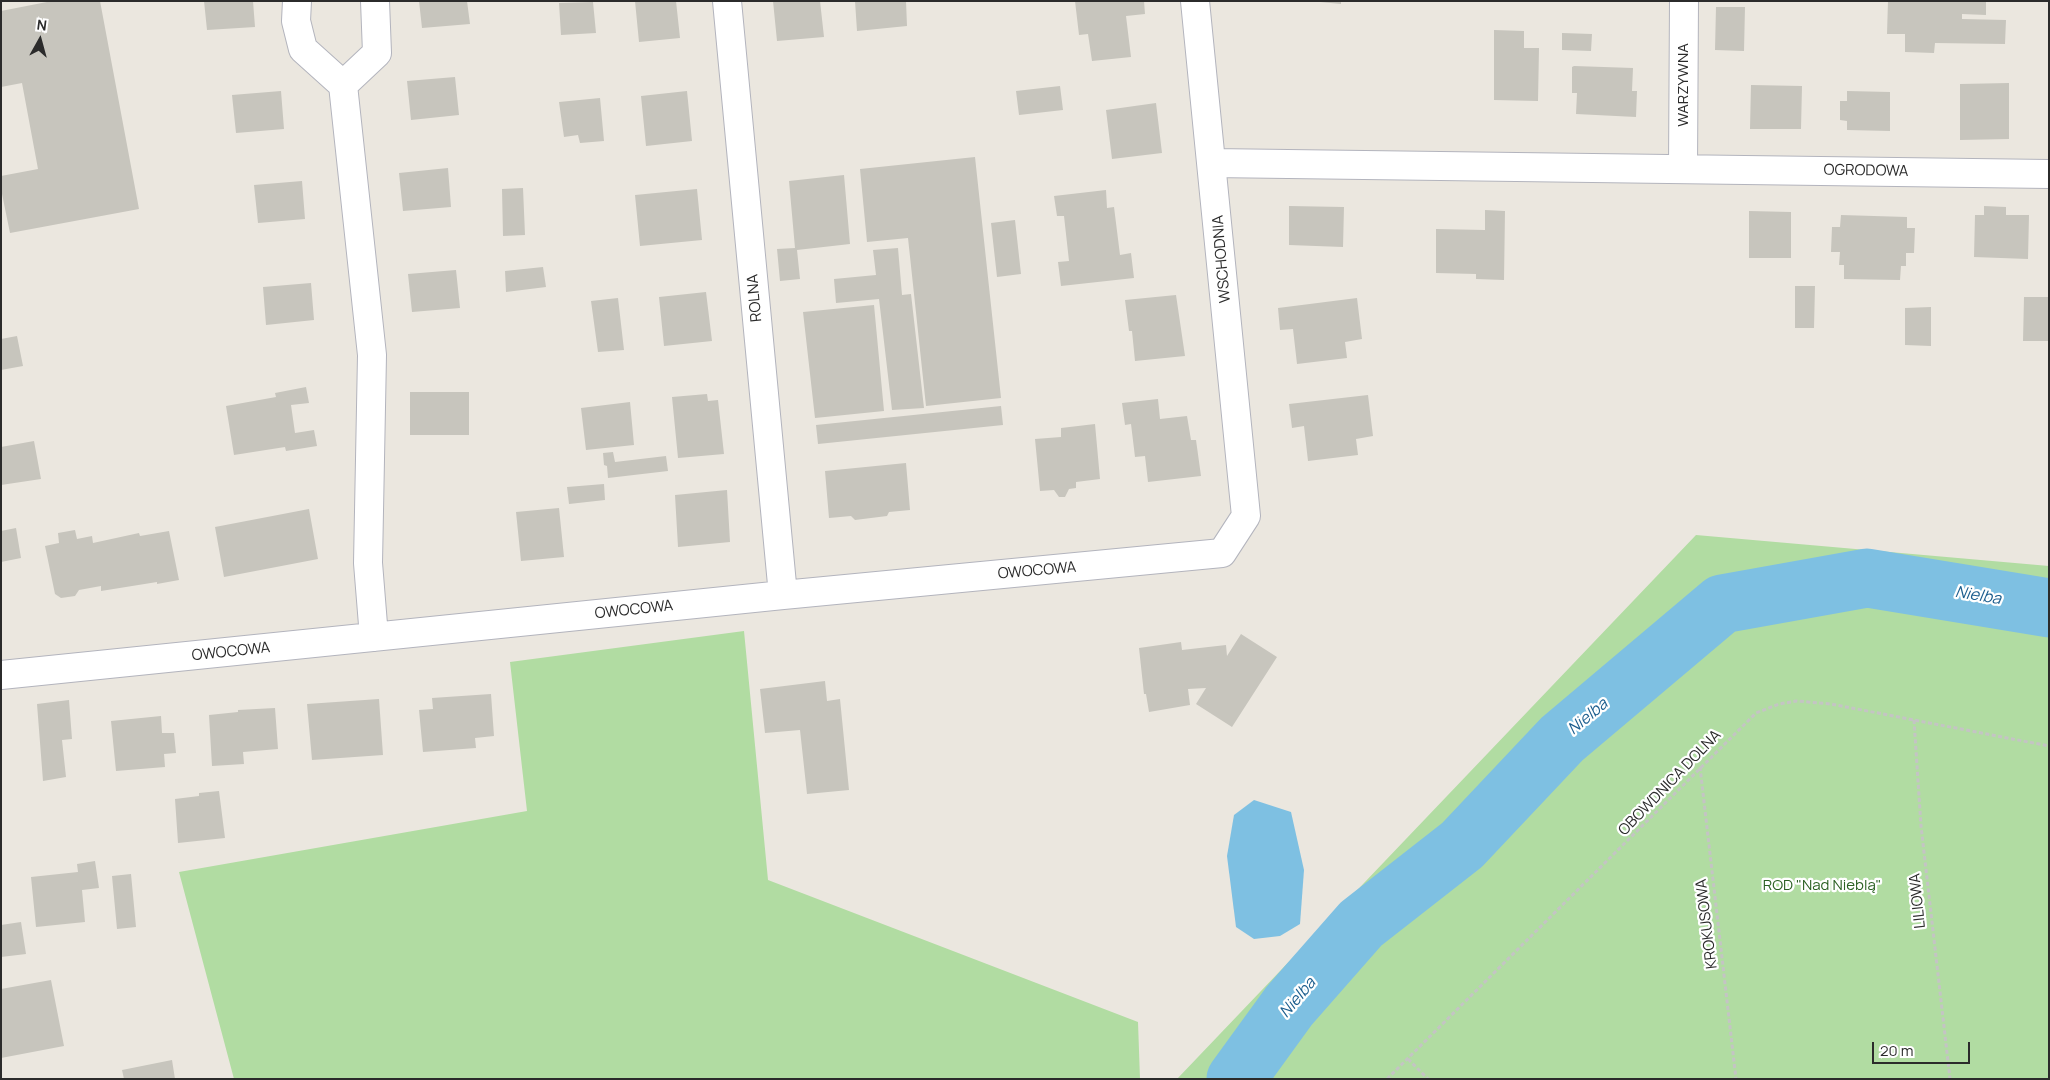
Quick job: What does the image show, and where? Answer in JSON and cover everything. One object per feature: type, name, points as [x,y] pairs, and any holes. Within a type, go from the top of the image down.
[{"type":"street","points":[[296,1],[296,21],[303,49],[343,85],[372,355],[368,563],[374,637]]},
{"type":"street","points":[[343,85],[377,52],[375,1]]},
{"type":"street","name":"ROLNA","points":[[727,1],[783,594]]},
{"type":"street","name":"WSCHODNIA","points":[[1194,1],[1212,163],[1246,516]]},
{"type":"street","name":"WARZYWNA","points":[[1683,169],[1684,1]]},
{"type":"street","name":"OGRODOWA","points":[[1212,163],[2049,174]]},
{"type":"street","name":"OWOCOWA","points":[[1,675],[783,594],[1222,553],[1246,516]]},
{"type":"path","name":"OBOWDNICA DOLNA","points":[[1387,1079],[1756,713],[1779,704],[1797,701],[1830,704],[2049,746]]},
{"type":"path","name":"LILIOWA","points":[[1914,720],[1921,826],[1950,1079]]},
{"type":"path","name":"KROKUSOWA","points":[[1700,767],[1736,1079]]},
{"type":"path","points":[[1408,1059],[1428,1079]]},
{"type":"green space","name":"ROD \"Nad Nieblą\"","points":[[1696,535],[2049,566],[2049,1079],[1177,1079]]},
{"type":"green space","points":[[744,631],[768,880],[1138,1022],[1140,1079],[234,1079],[179,872],[527,811],[510,662]]},
{"type":"water","points":[[1254,800],[1291,812],[1304,870],[1300,924],[1280,936],[1254,939],[1236,927],[1227,856],[1234,815]]},
{"type":"building","points":[[52,1],[100,1],[139,209],[10,233],[1,189],[1,176],[38,169],[22,83],[1,87],[1,11]]},
{"type":"building","points":[[204,1],[253,1],[255,27],[207,30]]},
{"type":"building","points":[[419,1],[467,1],[470,24],[422,28]]},
{"type":"building","points":[[635,1],[676,1],[680,38],[639,42]]},
{"type":"building","points":[[773,1],[820,1],[824,37],[777,41]]},
{"type":"building","points":[[855,1],[906,1],[907,26],[857,31]]},
{"type":"building","points":[[1075,1],[1144,1],[1145,14],[1126,16],[1131,57],[1092,61],[1088,34],[1079,35]]},
{"type":"building","points":[[1310,1],[1341,1],[1341,4]]},
{"type":"building","points":[[1888,1],[1986,1],[1986,15],[1962,14],[1962,19],[2006,20],[2005,44],[1935,43],[1934,53],[1905,52],[1905,34],[1887,34]]},
{"type":"building","points":[[593,2],[596,33],[561,35],[559,3]]},
{"type":"building","points":[[1716,7],[1745,7],[1744,51],[1715,50]]},
{"type":"building","points":[[1494,30],[1524,31],[1524,48],[1539,48],[1538,101],[1494,100]]},
{"type":"building","points":[[1562,33],[1592,34],[1591,51],[1562,50]]},
{"type":"building","points":[[1572,67],[1633,68],[1632,91],[1637,91],[1636,117],[1576,114],[1577,93],[1572,93]]},
{"type":"building","points":[[455,77],[459,115],[411,120],[407,81]]},
{"type":"building","points":[[2009,83],[2009,139],[1960,140],[1960,84]]},
{"type":"building","points":[[1751,85],[1802,86],[1801,129],[1750,129]]},
{"type":"building","points":[[1060,86],[1063,110],[1019,115],[1016,91]]},
{"type":"building","points":[[281,91],[284,129],[236,133],[232,95]]},
{"type":"building","points":[[687,91],[692,141],[646,146],[641,96]]},
{"type":"building","points":[[1847,91],[1890,92],[1890,131],[1847,130],[1847,121],[1840,120],[1840,101],[1847,101]]},
{"type":"building","points":[[600,98],[604,141],[580,143],[578,135],[564,137],[559,102]]},
{"type":"building","points":[[1156,103],[1162,153],[1112,159],[1106,110]]},
{"type":"building","points":[[975,157],[1001,398],[926,406],[908,238],[867,242],[860,169]]},
{"type":"building","points":[[448,168],[451,207],[403,211],[399,173]]},
{"type":"building","points":[[844,175],[850,244],[797,250],[800,279],[780,281],[777,249],[795,248],[789,181]]},
{"type":"building","points":[[302,181],[305,219],[258,223],[254,185]]},
{"type":"building","points":[[523,188],[525,235],[503,236],[502,189]]},
{"type":"building","points":[[697,189],[702,240],[640,246],[635,195]]},
{"type":"building","points":[[1106,190],[1107,208],[1114,207],[1120,255],[1131,253],[1134,278],[1061,286],[1058,262],[1069,261],[1064,216],[1057,216],[1054,196]]},
{"type":"building","points":[[1289,206],[1344,207],[1343,247],[1289,245]]},
{"type":"building","points":[[1984,206],[2006,207],[2006,215],[2029,215],[2028,259],[1974,257],[1975,215],[1984,215]]},
{"type":"building","points":[[1485,210],[1505,211],[1504,280],[1476,279],[1476,274],[1436,273],[1436,229],[1485,230]]},
{"type":"building","points":[[1749,211],[1791,212],[1791,258],[1749,258]]},
{"type":"building","points":[[1841,215],[1907,217],[1907,228],[1915,228],[1914,253],[1906,253],[1906,266],[1901,266],[1900,280],[1844,279],[1844,265],[1839,265],[1840,252],[1831,252],[1832,227],[1840,227]]},
{"type":"building","points":[[1015,220],[1021,274],[997,277],[991,223]]},
{"type":"building","points":[[898,248],[902,295],[911,294],[924,408],[892,410],[879,299],[836,303],[834,279],[876,275],[873,250]]},
{"type":"building","points":[[543,267],[546,287],[506,292],[505,271]]},
{"type":"building","points":[[456,270],[460,308],[412,312],[408,274]]},
{"type":"building","points":[[311,283],[314,320],[266,325],[263,287]]},
{"type":"building","points":[[1795,286],[1815,286],[1814,328],[1795,328]]},
{"type":"building","points":[[706,292],[712,341],[664,346],[659,297]]},
{"type":"building","points":[[1176,295],[1185,356],[1135,361],[1132,331],[1129,331],[1125,300]]},
{"type":"building","points":[[2024,297],[2049,297],[2048,341],[2023,341]]},
{"type":"building","points":[[618,298],[624,350],[598,352],[591,301]]},
{"type":"building","points":[[1357,298],[1362,339],[1345,342],[1347,358],[1297,364],[1293,329],[1280,330],[1278,308]]},
{"type":"building","points":[[874,305],[884,411],[815,418],[803,312]]},
{"type":"building","points":[[1931,307],[1931,346],[1905,345],[1905,308]]},
{"type":"building","points":[[17,336],[23,366],[1,370],[1,339]]},
{"type":"building","points":[[306,387],[309,403],[291,405],[295,433],[314,430],[317,446],[286,451],[285,447],[234,455],[226,406],[276,397],[275,393]]},
{"type":"building","points":[[410,392],[469,392],[469,435],[410,435]]},
{"type":"building","points":[[707,394],[708,401],[718,400],[724,454],[678,458],[672,397]]},
{"type":"building","points":[[1368,395],[1373,436],[1356,439],[1358,455],[1308,461],[1304,426],[1292,428],[1289,404]]},
{"type":"building","points":[[1158,399],[1160,419],[1187,416],[1191,440],[1196,440],[1201,476],[1148,482],[1145,456],[1135,457],[1131,424],[1125,425],[1122,403]]},
{"type":"building","points":[[630,402],[634,445],[586,450],[581,408]]},
{"type":"building","points":[[1001,406],[1003,425],[818,444],[816,425]]},
{"type":"building","points":[[1095,424],[1100,479],[1076,482],[1076,488],[1069,489],[1065,497],[1059,497],[1054,490],[1040,491],[1035,439],[1061,437],[1061,428]]},
{"type":"building","points":[[34,441],[41,479],[1,485],[1,447]]},
{"type":"building","points":[[613,452],[615,462],[666,456],[668,471],[608,478],[603,453]]},
{"type":"building","points":[[906,463],[910,510],[889,512],[887,516],[855,520],[851,516],[829,518],[825,471]]},
{"type":"building","points":[[604,484],[605,500],[569,504],[567,487]]},
{"type":"building","points":[[727,490],[730,542],[678,547],[675,495]]},
{"type":"building","points":[[559,508],[564,557],[521,561],[516,512]]},
{"type":"building","points":[[309,509],[318,559],[224,577],[215,527]]},
{"type":"building","points":[[16,528],[21,558],[1,562],[1,531]]},
{"type":"building","points":[[75,530],[77,539],[92,536],[93,543],[139,533],[140,536],[169,531],[179,580],[101,591],[101,586],[79,590],[75,596],[61,598],[55,594],[45,546],[59,543],[58,533]]},
{"type":"building","points":[[1241,634],[1277,657],[1232,727],[1196,704],[1206,688],[1188,689],[1190,705],[1149,712],[1146,694],[1144,694],[1139,648],[1181,642],[1182,650],[1226,645],[1227,656]]},
{"type":"building","points":[[825,681],[827,701],[840,699],[849,790],[807,794],[800,730],[765,733],[760,689]]},
{"type":"building","points":[[491,694],[494,736],[475,738],[476,748],[423,752],[419,710],[433,709],[432,698]]},
{"type":"building","points":[[379,699],[383,755],[312,760],[307,704]]},
{"type":"building","points":[[69,700],[72,739],[62,740],[66,777],[43,781],[37,704]]},
{"type":"building","points":[[275,708],[278,749],[243,752],[244,764],[212,766],[209,715],[238,712],[238,710]]},
{"type":"building","points":[[161,716],[162,733],[174,733],[176,753],[164,754],[165,767],[116,771],[111,721]]},
{"type":"building","points":[[219,791],[225,838],[178,843],[175,799],[199,796],[199,793]]},
{"type":"building","points":[[95,861],[99,888],[82,890],[85,922],[36,927],[31,877],[78,872],[77,864]]},
{"type":"building","points":[[131,874],[136,927],[117,929],[112,876]]},
{"type":"building","points":[[21,922],[26,954],[1,957],[1,925]]},
{"type":"building","points":[[51,980],[64,1046],[1,1058],[1,989]]},
{"type":"building","points":[[172,1060],[175,1079],[124,1079],[122,1070]]},
{"type":"waterway","name":"Nielba","points":[[1236,1079],[1289,1006],[1361,924],[1462,845],[1562,739],[1722,604],[1867,578],[2049,608]]}]
